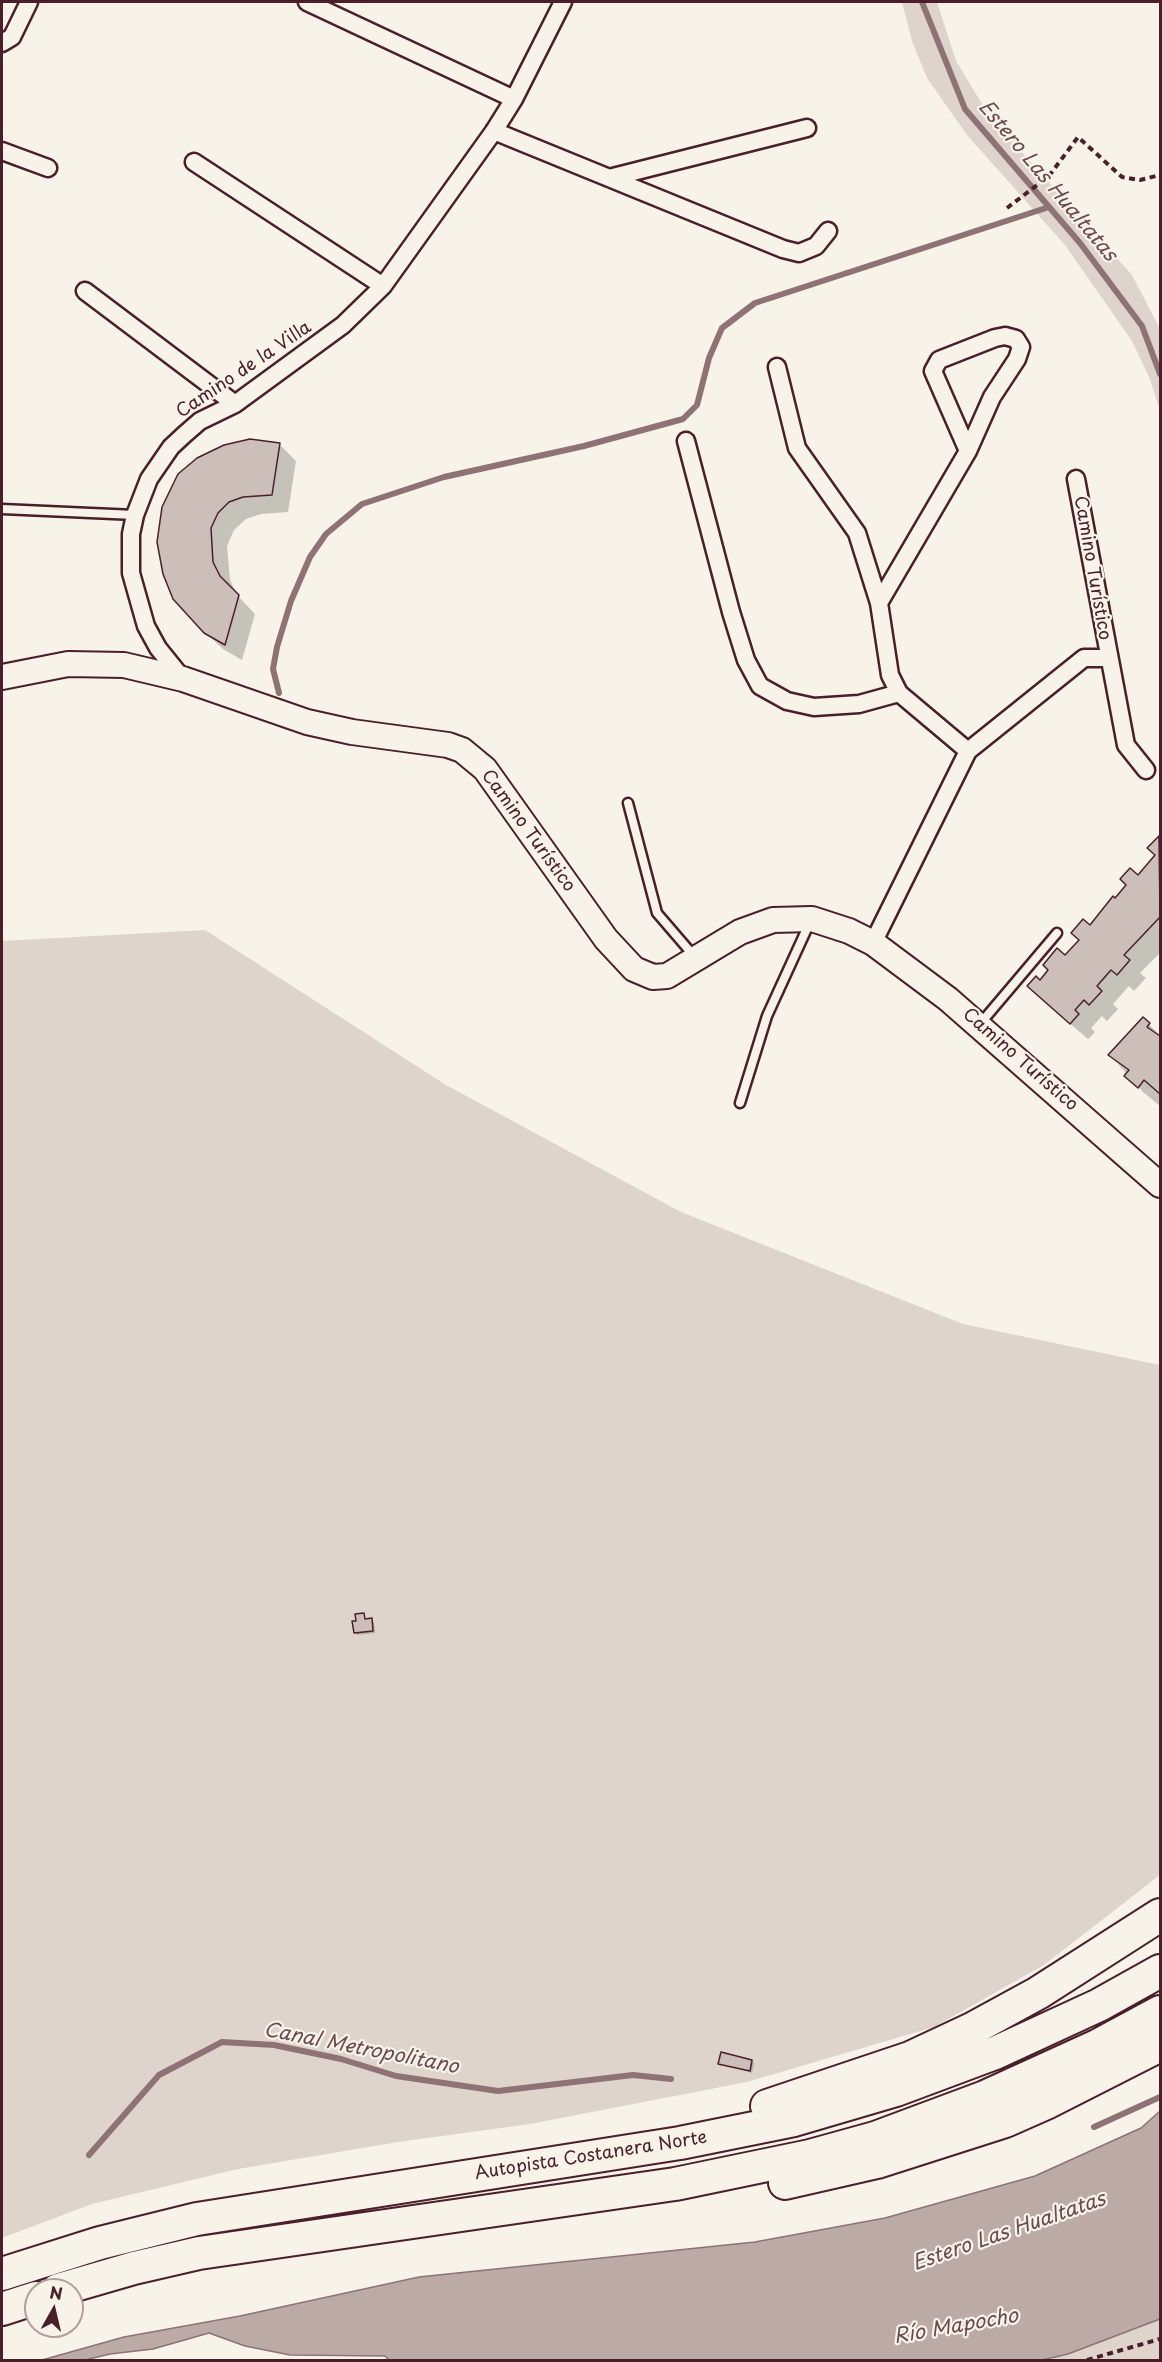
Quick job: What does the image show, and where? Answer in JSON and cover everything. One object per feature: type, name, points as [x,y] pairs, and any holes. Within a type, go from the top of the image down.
[{"type":"highway","points":[[605,2155],[789,2099],[910,2058],[1004,2013],[1161,1915]]},
{"type":"highway","name":"Autopista Costanera Norte","points":[[2,2274],[109,2241],[197,2219],[742,2132],[896,2090],[1048,2030],[1161,1971]]},
{"type":"highway","points":[[84,2282],[199,2253],[742,2172],[875,2138],[931,2119],[1039,2074],[1161,2012]]},
{"type":"highway","points":[[608,2193],[764,2187],[877,2162],[1005,2121],[1077,2088],[1161,2045]]},
{"type":"highway","points":[[2,2309],[24,2302]]},
{"type":"main road","name":"Camino Turístico","points":[[2,676],[68,664],[106,663],[139,667],[183,679],[307,722],[352,732],[448,744],[462,750],[485,769],[628,965],[647,976],[660,978],[673,973],[740,932],[762,923],[784,919],[812,919],[849,931],[873,943],[980,1024],[1161,1185]]},
{"type":"street","points":[[2,43],[12,37],[29,2]]},
{"type":"street","points":[[308,2],[514,99]]},
{"type":"street","name":"Camino de la Villa","points":[[183,679],[158,648],[146,626],[134,591],[130,554],[135,515],[148,479],[171,447],[200,421],[234,404],[344,326],[383,286],[494,131],[514,99],[563,2]]},
{"type":"street","points":[[609,178],[807,128]]},
{"type":"street","points":[[494,131],[783,249],[799,253],[816,246],[828,231]]},
{"type":"street","points":[[2,151],[48,168]]},
{"type":"street","points":[[194,162],[383,286]]},
{"type":"street","points":[[85,291],[234,404]]},
{"type":"street","points":[[879,603],[968,452],[992,397],[1017,359],[1021,347],[1016,339],[1005,336],[995,338],[939,360],[933,371],[968,452]]},
{"type":"street","points":[[777,367],[797,448],[857,533],[879,603],[890,675],[899,693],[968,751]]},
{"type":"street","points":[[686,441],[731,612],[746,660],[760,686],[787,701],[814,707],[859,704],[899,693]]},
{"type":"street","name":"Camino Turístico","points":[[1076,479],[1126,746],[1146,770]]},
{"type":"street","points":[[139,667],[152,661],[158,648]]},
{"type":"street","name":"Camino Turístico","points":[[873,943],[968,751],[1084,658],[1108,658]]},
{"type":"lane","points":[[2,509],[135,515]]},
{"type":"lane","points":[[628,803],[657,913],[696,959]]},
{"type":"lane","points":[[740,1103],[767,1016],[812,919]]},
{"type":"lane","points":[[980,1024],[1057,933]]},
{"type":"path","points":[[1007,208],[1049,176],[1078,137],[1122,177],[1140,180],[1161,175]]},
{"type":"path","points":[[1087,2361],[1161,2339]]},
{"type":"shaded area","points":[[902,2],[937,2],[956,61],[990,117],[1132,275],[1160,329],[1160,411],[1150,379],[1132,341],[1065,245],[967,135],[927,78],[912,41]]},
{"type":"shaded area","points":[[205,930],[446,1085],[681,1212],[963,1324],[1160,1365],[1160,1875],[1044,1965],[934,2027],[747,2082],[530,2124],[398,2142],[238,2169],[92,2204],[2,2238],[2,941]]},
{"type":"shaded area","points":[[1160,2319],[1160,2360],[1042,2360],[1068,2354]]},
{"type":"water","name":"Río Mapocho","points":[[1160,2111],[1160,2319],[1068,2354],[1042,2360],[389,2360],[385,2356],[290,2355],[245,2346],[209,2333],[153,2349],[110,2354],[85,2360],[42,2360],[124,2337],[240,2316],[419,2277],[755,2242],[885,2218],[1035,2176],[1141,2128]]},
{"type":"building","points":[[250,439],[280,443],[272,495],[243,497],[229,502],[218,513],[211,528],[213,562],[220,576],[239,595],[225,645],[204,633],[173,599],[163,574],[157,542],[162,507],[178,474],[197,458],[224,445]]},
{"type":"building","points":[[1159,836],[1160,917],[1124,955],[1130,960],[1117,975],[1111,970],[1097,986],[1102,991],[1089,1005],[1084,1000],[1075,1010],[1079,1014],[1070,1024],[1027,986],[1036,976],[1040,980],[1048,970],[1043,965],[1057,948],[1065,955],[1079,940],[1071,933],[1083,919],[1090,925],[1113,896],[1115,898],[1126,885],[1120,879],[1130,868],[1138,875],[1155,855],[1147,848]]},
{"type":"building","points":[[1143,1017],[1150,1023],[1147,1027],[1160,1036],[1160,1094],[1144,1080],[1138,1088],[1124,1076],[1129,1070],[1108,1055]]},
{"type":"building","points":[[364,1613],[365,1619],[372,1618],[373,1631],[354,1633],[352,1621],[356,1621],[355,1614]]},
{"type":"building","points":[[721,2052],[752,2060],[750,2071],[718,2064]]},
{"type":"waterway","name":"Estero Las Hualtatas","points":[[922,2],[965,109],[1080,243],[1142,326],[1160,374]]},
{"type":"waterway","points":[[279,693],[273,669],[277,647],[291,601],[310,557],[326,534],[362,504],[444,477],[584,446],[683,419],[697,405],[709,358],[722,328],[755,303],[1046,208]]},
{"type":"waterway","name":"Canal Metropolitano","points":[[89,2155],[159,2075],[222,2042],[274,2045],[341,2059],[396,2076],[498,2091],[633,2075],[671,2079]]},
{"type":"waterway","name":"Canal Metropolitano","points":[[1094,2127],[1160,2097]]}]
